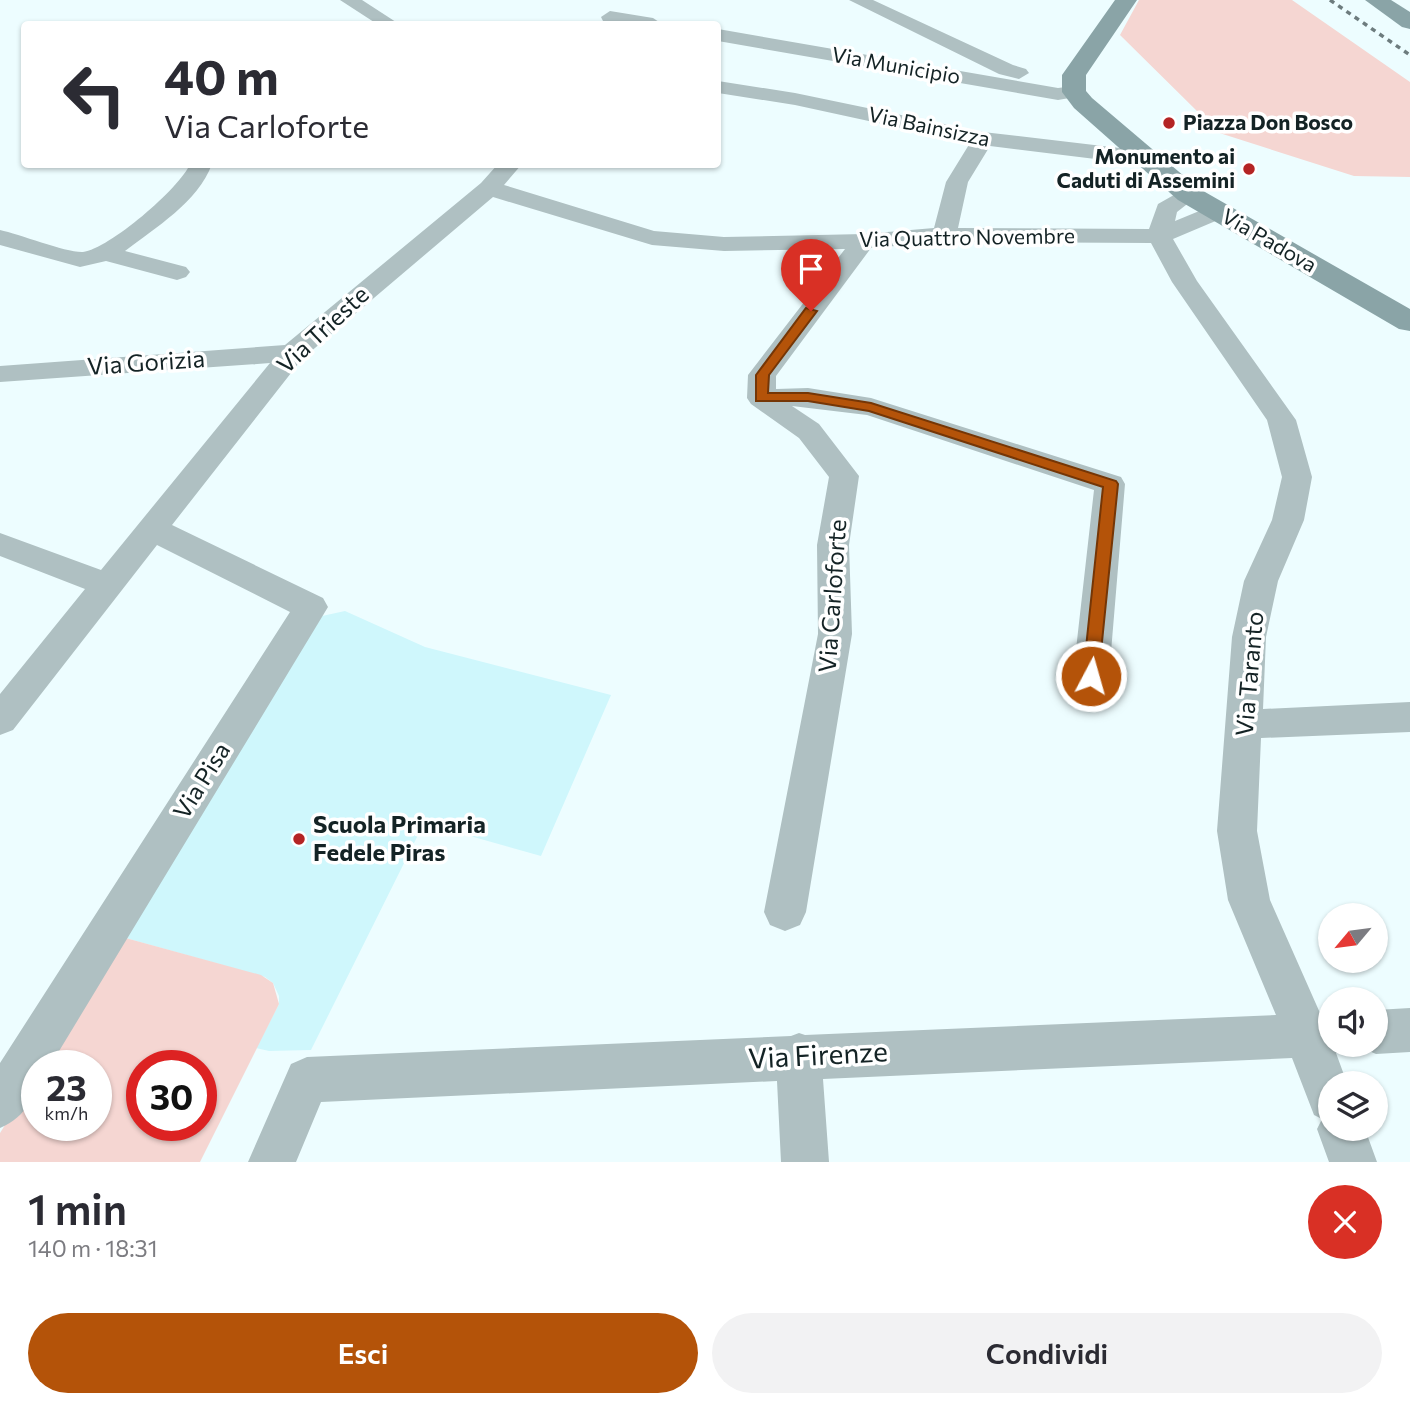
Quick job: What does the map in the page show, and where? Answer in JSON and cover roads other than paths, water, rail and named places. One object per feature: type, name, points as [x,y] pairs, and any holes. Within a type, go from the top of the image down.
[{"type":"street","points":[[349,0],[375,21]]},
{"type":"street","points":[[858,0],[1000,76]]},
{"type":"street","points":[[1074,92],[1074,75],[1126,0]]},
{"type":"street","points":[[1376,0],[1410,22]]},
{"type":"street","points":[[595,1],[608,21]]},
{"type":"street","name":"Via Municipio","points":[[721,36],[1000,76],[1058,94],[1074,92]]},
{"type":"street","name":"Via Bainsizza","points":[[721,87],[795,99],[984,139],[1128,156],[1141,153]]},
{"type":"street","name":"Via Padova","points":[[1074,92],[1188,194],[1410,322]]},
{"type":"street","points":[[944,235],[957,182],[984,139]]},
{"type":"street","points":[[0,237],[80,260],[106,254],[191,184],[199,168]]},
{"type":"street","name":"Via Trieste","points":[[0,720],[292,353],[489,188],[506,168]]},
{"type":"street","name":"Via Quattro Novembre","points":[[489,188],[652,238],[724,244],[864,241],[944,235],[1159,236]]},
{"type":"street","points":[[1159,236],[1166,209],[1188,194]]},
{"type":"street","points":[[1159,236],[1217,212]]},
{"type":"street","name":"Via Taranto","points":[[1159,236],[1185,282],[1281,419],[1297,477],[1288,520],[1261,581],[1249,637],[1246,724],[1237,831],[1249,900],[1318,1034]]},
{"type":"street","points":[[864,241],[762,375],[761,398],[808,397],[871,407],[1110,484],[1091,676]]},
{"type":"street","points":[[106,254],[177,272]]},
{"type":"street","name":"Via Gorizia","points":[[0,374],[292,353]]},
{"type":"street","name":"Via Carloforte","points":[[761,398],[809,431],[844,476],[834,545],[835,634],[785,912]]},
{"type":"street","name":"Via Pisa","points":[[0,1105],[311,607],[153,529]]},
{"type":"street","points":[[0,544],[108,585]]},
{"type":"street","points":[[1246,724],[1410,716]]},
{"type":"street","points":[[1388,1031],[1410,1030]]},
{"type":"street","name":"Via Firenze","points":[[272,1162],[307,1080],[799,1055],[1318,1034]]},
{"type":"street","points":[[799,1055],[805,1162]]},
{"type":"street","points":[[1345,1141],[1353,1162]]},
{"type":"railway","points":[[1330,0],[1410,55]]},
{"type":"place","name":"Piazza Don Bosco","points":[[1169,123]]},
{"type":"place","name":"Monumento ai Caduti di Assemini","points":[[1249,169]]},
{"type":"place","name":"Scuola Primaria Fedele Piras","points":[[299,839]]}]
